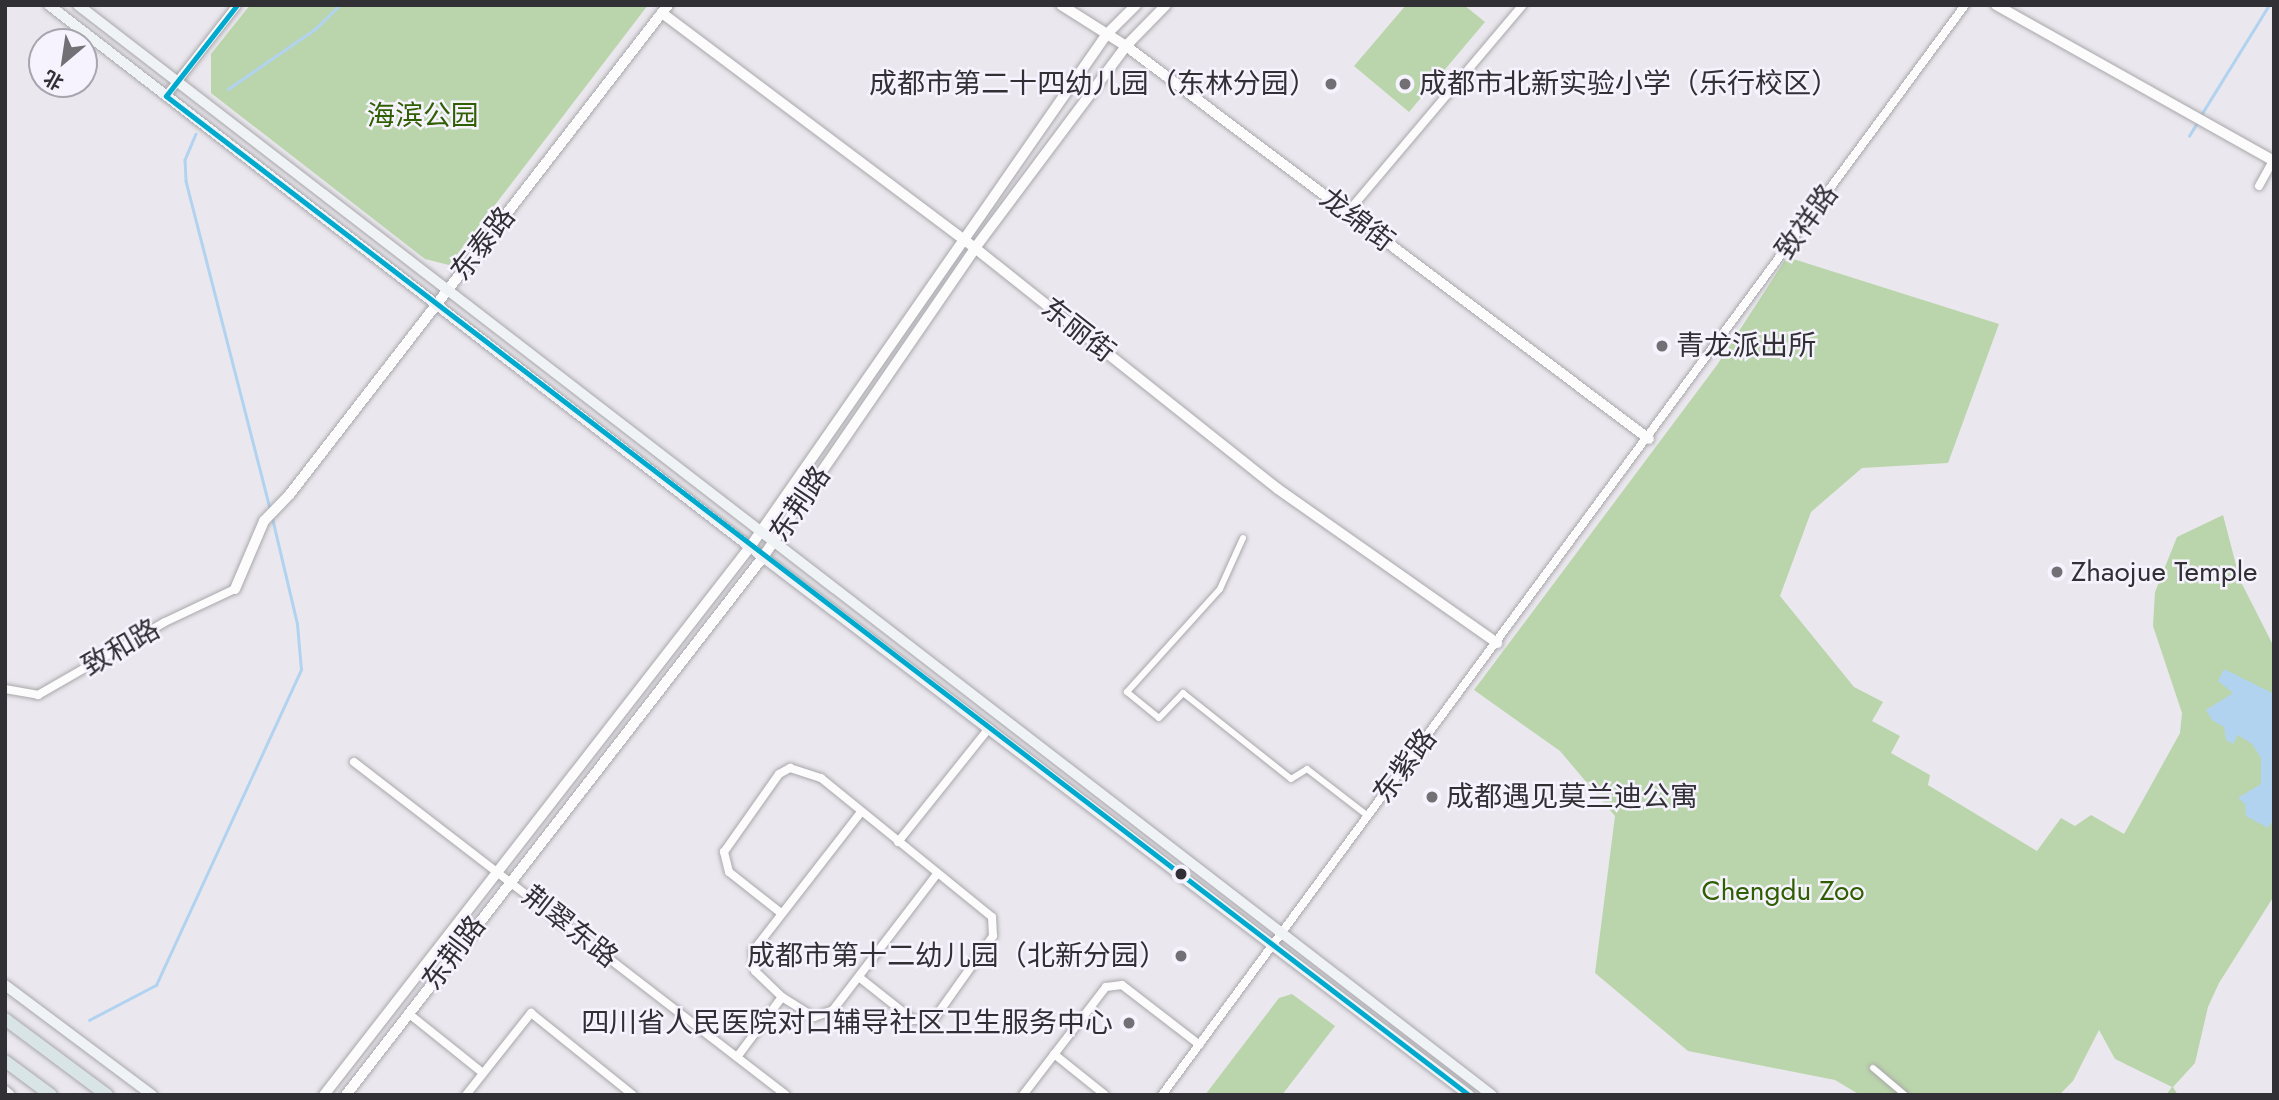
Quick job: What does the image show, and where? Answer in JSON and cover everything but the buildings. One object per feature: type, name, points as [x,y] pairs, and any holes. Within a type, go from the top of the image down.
[{"type":"highway","points":[[5,1019],[107,1095]]},
{"type":"highway","points":[[5,1061],[51,1095]]},
{"type":"main road","points":[[50,5],[763,558],[1469,1095]]},
{"type":"main road","points":[[78,5],[1492,1095]]},
{"type":"main road","points":[[5,985],[152,1095]]},
{"type":"main road","points":[[5,1091],[10,1095]]},
{"type":"street","points":[[166,96],[237,5]]},
{"type":"street","name":"龙绵街","points":[[1061,5],[1126,46],[1649,439]]},
{"type":"street","name":"东荆路","points":[[324,1095],[750,547],[1107,34],[1136,5]]},
{"type":"street","name":"东荆路","points":[[346,1095],[510,880],[763,558],[975,248],[1126,46],[1166,5]]},
{"type":"street","points":[[1347,213],[1523,5]]},
{"type":"street","name":"致祥路","points":[[1649,439],[1965,5]]},
{"type":"street","points":[[1996,5],[2274,160],[2259,186]]},
{"type":"street","name":"东丽街","points":[[665,9],[975,248],[1278,489],[1497,643]]},
{"type":"street","name":"东泰路","points":[[235,589],[264,521],[279,506],[438,305],[665,9]]},
{"type":"street","name":"东紫路","points":[[1162,1095],[1649,439]]},
{"type":"street","points":[[1243,538],[1220,589],[1127,692],[1159,718],[1184,693],[1291,779],[1307,769],[1368,816]]},
{"type":"street","name":"致和路","points":[[5,688],[38,695],[165,622],[235,589]]},
{"type":"street","points":[[898,842],[989,728]]},
{"type":"street","name":"荆翠东路","points":[[354,762],[786,1095]]},
{"type":"street","points":[[781,913],[729,872],[724,852],[779,774],[790,768],[807,771],[992,917],[995,927],[993,936],[934,1019],[913,1020],[859,977]]},
{"type":"street","points":[[861,812],[753,951],[755,971],[782,997],[814,1017],[833,1010],[937,874]]},
{"type":"street","points":[[1023,1095],[1106,986],[1122,985],[1200,1045]]},
{"type":"street","points":[[737,1057],[782,997]]},
{"type":"street","points":[[408,1013],[483,1073]]},
{"type":"street","points":[[466,1095],[526,1015],[535,1014],[633,1095]]},
{"type":"street","points":[[1054,1054],[1105,1095]]},
{"type":"street","points":[[1873,1068],[1905,1095]]},
{"type":"green space","name":"海滨公园","points":[[250,5],[648,5],[449,265],[425,259],[211,93],[211,54]]},
{"type":"green space","points":[[1406,5],[1464,5],[1485,22],[1409,112],[1354,66]]},
{"type":"green space","name":"Chengdu Zoo","points":[[1787,257],[1999,324],[1948,463],[1862,468],[1811,512],[1780,596],[1854,687],[1883,702],[1872,721],[1900,736],[1891,753],[1930,775],[1928,785],[2037,851],[2061,818],[2075,826],[2091,815],[2124,834],[2180,733],[2182,713],[2153,626],[2155,592],[2177,537],[2223,515],[2240,580],[2274,647],[2274,896],[2219,983],[2208,1007],[2195,1063],[2173,1087],[2178,1095],[2166,1095],[2172,1087],[2115,1059],[2099,1030],[2073,1081],[2059,1095],[1860,1095],[1835,1080],[1688,1051],[1595,973],[1615,816],[1560,751],[1474,690],[1717,365]]},
{"type":"green space","points":[[1292,994],[1335,1026],[1282,1095],[1205,1095],[1279,998]]},
{"type":"water","points":[[2224,669],[2274,694],[2274,819],[2268,828],[2246,816],[2245,804],[2238,798],[2261,784],[2261,758],[2252,744],[2238,735],[2233,744],[2226,740],[2224,727],[2212,720],[2206,710],[2233,693],[2218,681]]},
{"type":"waterway","points":[[228,89],[315,29],[340,5]]},
{"type":"waterway","points":[[2201,115],[2269,5]]},
{"type":"waterway","points":[[2189,136],[2198,121]]},
{"type":"waterway","points":[[196,134],[185,160],[186,181],[271,512]]},
{"type":"waterway","points":[[89,1020],[156,985],[301,670],[297,624],[272,518]]},
{"type":"transit line","points":[[237,5],[166,96],[1469,1095]]},
{"type":"place","name":"成都市第二十四幼儿园（东林分园）","points":[[1331,84]]},
{"type":"place","name":"成都市北新实验小学（乐行校区）","points":[[1405,84]]},
{"type":"place","name":"青龙派出所","points":[[1662,346]]},
{"type":"place","name":"Zhaojue Temple","points":[[2057,572]]},
{"type":"place","name":"成都遇见莫兰迪公寓","points":[[1432,797]]},
{"type":"place","name":"成都市第十二幼儿园（北新分园）","points":[[1181,956]]},
{"type":"place","name":"四川省人民医院对口辅导社区卫生服务中心","points":[[1129,1023]]}]
